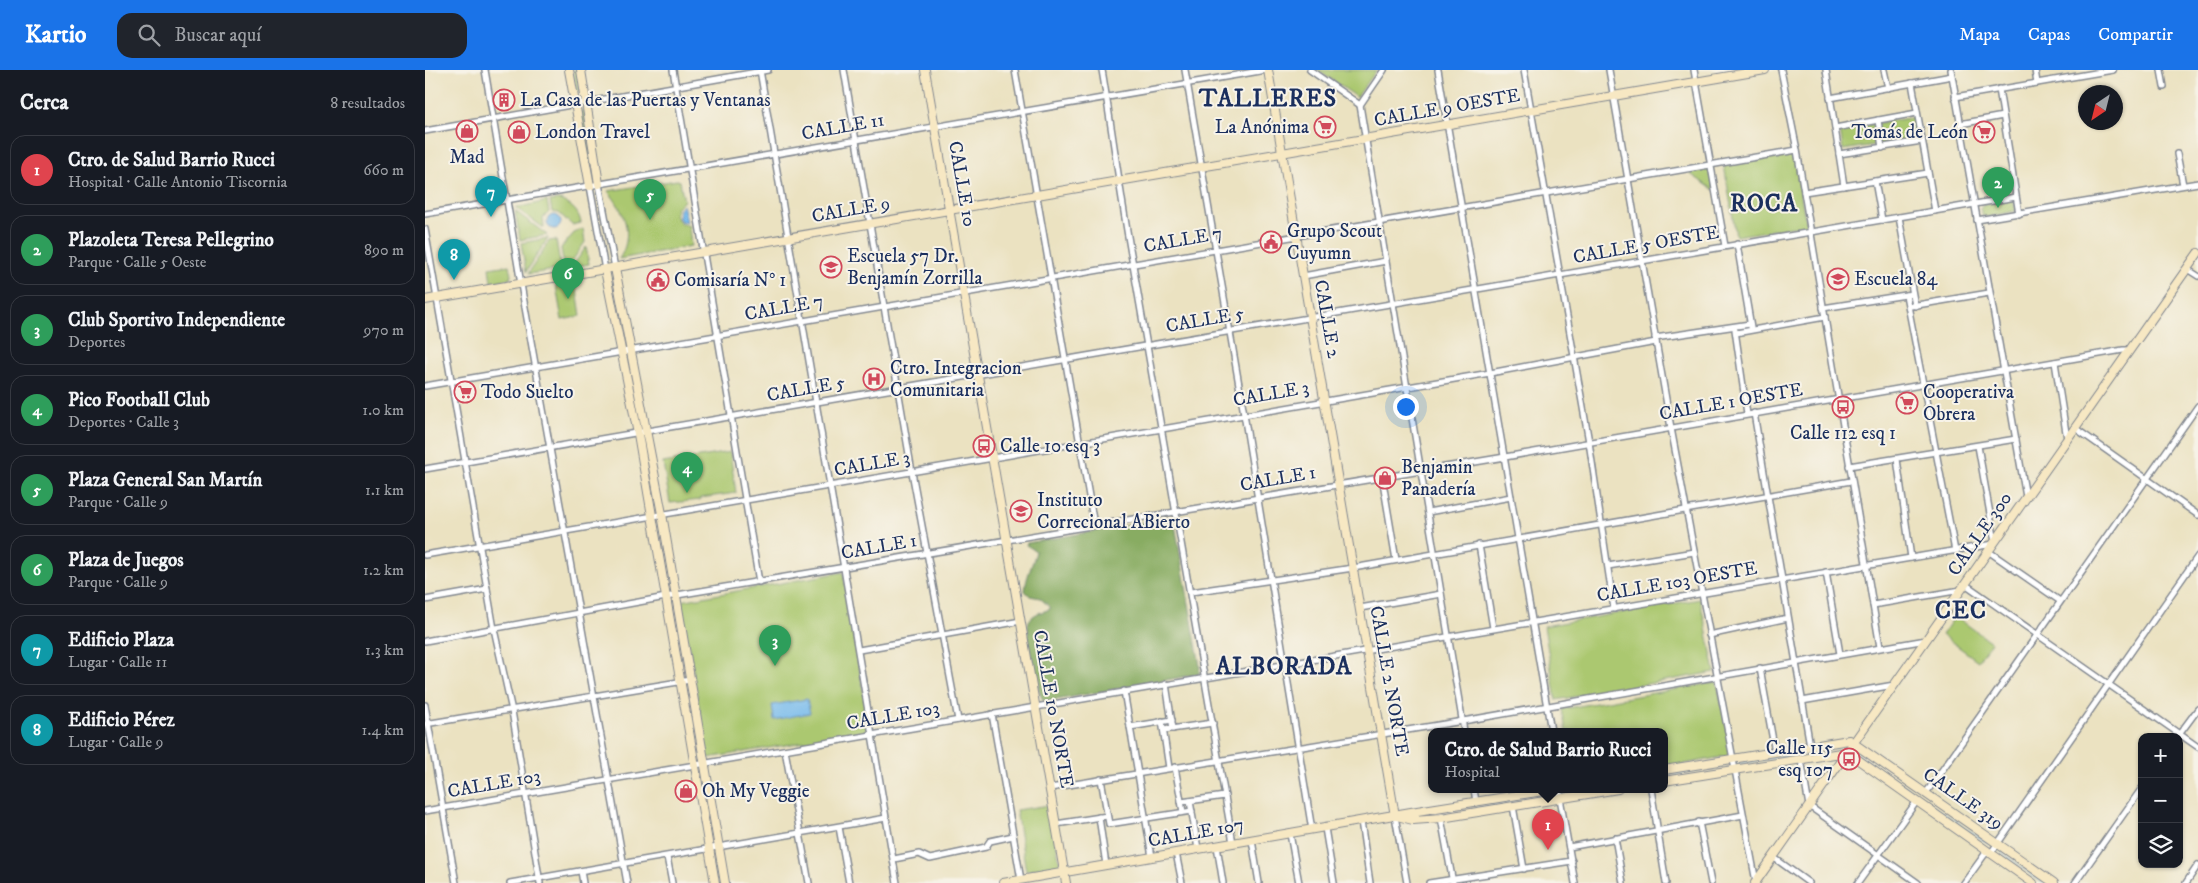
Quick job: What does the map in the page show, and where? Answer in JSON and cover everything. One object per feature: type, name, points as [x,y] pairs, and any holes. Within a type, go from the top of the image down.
[{"type":"street","points":[[485,70],[535,367],[627,883]]},
{"type":"street","points":[[569,70],[621,352],[663,514],[725,883]]},
{"type":"street","points":[[581,70],[599,184],[631,350],[652,516],[715,883]]},
{"type":"street","points":[[673,70],[759,582]]},
{"type":"street","points":[[425,131],[575,106],[586,101],[768,70]]},
{"type":"street","points":[[844,70],[898,388],[958,720]]},
{"type":"street","name":"CALLE 10","points":[[925,70],[1007,540]]},
{"type":"street","points":[[1015,70],[1094,526]]},
{"type":"street","points":[[1101,70],[1233,843]]},
{"type":"street","points":[[1185,70],[1272,580],[1312,830]]},
{"type":"street","name":"CALLE 11","points":[[425,214],[1267,70]]},
{"type":"street","name":"CALLE 2","points":[[1267,70],[1339,484]]},
{"type":"street","points":[[1310,70],[1360,105]]},
{"type":"street","points":[[1384,70],[1360,105],[1464,728]]},
{"type":"street","points":[[1438,70],[1550,728]]},
{"type":"street","points":[[1524,70],[1575,356],[1614,609]]},
{"type":"street","points":[[1609,70],[1655,340],[1755,883]]},
{"type":"street","points":[[1694,70],[1725,246]]},
{"type":"street","name":"CALLE 9 OESTE","points":[[1282,153],[1765,70]]},
{"type":"street","points":[[1781,70],[1797,150],[1880,647]]},
{"type":"street","points":[[1826,70],[1845,186]]},
{"type":"street","points":[[1884,70],[1888,88]]},
{"type":"street","points":[[2035,70],[2037,83]]},
{"type":"street","points":[[1955,97],[2113,70]]},
{"type":"street","points":[[2161,70],[2164,87]]},
{"type":"street","points":[[760,71],[897,883]]},
{"type":"street","points":[[1830,98],[1888,88],[1951,73],[2026,497]]},
{"type":"street","points":[[1912,83],[1935,211]]},
{"type":"street","points":[[1999,89],[2019,214]]},
{"type":"street","points":[[1835,128],[1917,113]]},
{"type":"street","points":[[1959,124],[2003,116]]},
{"type":"street","points":[[1878,120],[1882,148]]},
{"type":"street","points":[[1839,154],[1922,141]]},
{"type":"street","name":"CALLE 7","points":[[425,386],[1461,206],[1628,180],[1797,150]]},
{"type":"street","name":"CALLE 9","points":[[425,300],[1282,153]]},
{"type":"street","points":[[2177,154],[2183,185]]},
{"type":"street","points":[[1804,192],[1928,173]]},
{"type":"street","points":[[1875,181],[1882,220]]},
{"type":"street","points":[[1977,220],[2198,182]]},
{"type":"street","name":"CALLE 5 OESTE","points":[[1310,318],[2016,197]]},
{"type":"street","points":[[1899,217],[1915,306]]},
{"type":"street","points":[[425,229],[494,629],[512,711],[540,880]]},
{"type":"street","points":[[1737,244],[1751,327]]},
{"type":"street","name":"CALLE 300","points":[[1755,883],[2198,253]]},
{"type":"street","points":[[1303,276],[1386,261]]},
{"type":"street","points":[[2187,269],[2198,276]]},
{"type":"street","points":[[1908,307],[1989,292]]},
{"type":"street","points":[[1823,308],[1912,294]]},
{"type":"street","points":[[1906,295],[1955,550]]},
{"type":"street","points":[[1736,333],[1751,327],[1825,317]]},
{"type":"street","name":"CALLE 5","points":[[425,469],[1310,318]]},
{"type":"street","points":[[1735,326],[1747,414]]},
{"type":"street","name":"CALLE 3","points":[[425,555],[1490,373],[1735,326],[1751,327]]},
{"type":"street","name":"CALLE 1 OESTE","points":[[1339,484],[2129,350]]},
{"type":"street","points":[[2055,362],[2067,439]]},
{"type":"street","points":[[1926,793],[2197,408]]},
{"type":"street","points":[[1754,413],[1810,746]]},
{"type":"street","points":[[2075,428],[2198,515]]},
{"type":"street","points":[[1849,466],[1978,446],[2016,438]]},
{"type":"street","points":[[1978,446],[1992,546],[2060,601]]},
{"type":"street","points":[[1897,459],[1911,558]]},
{"type":"street","points":[[1382,476],[1396,560]]},
{"type":"street","points":[[1191,592],[1353,568],[1686,508],[1851,481]]},
{"type":"street","name":"CALLE 1","points":[[425,641],[677,596],[1339,484]]},
{"type":"street","name":"CALLE 2 NORTE","points":[[1339,484],[1407,883]]},
{"type":"street","points":[[1427,512],[1511,497]]},
{"type":"street","name":"CALLE 10 NORTE","points":[[1007,540],[1066,883]]},
{"type":"street","points":[[1479,546],[1493,628]]},
{"type":"street","name":"CALLE 103 OESTE","points":[[1367,650],[1955,550],[1992,546]]},
{"type":"street","points":[[1608,566],[1694,552]]},
{"type":"street","points":[[1964,883],[1985,854],[1991,853],[2198,556]]},
{"type":"street","points":[[1826,572],[1840,654]]},
{"type":"street","points":[[1873,606],[1963,587],[2037,635],[2175,733]]},
{"type":"street","points":[[425,600],[487,589]]},
{"type":"street","points":[[1360,608],[1441,594]]},
{"type":"street","points":[[1709,635],[1789,618]]},
{"type":"street","points":[[859,650],[1021,621]]},
{"type":"street","points":[[1049,788],[1299,746],[1463,721],[1717,675],[1926,640]]},
{"type":"street","name":"CALLE 103","points":[[425,811],[1367,650]]},
{"type":"street","points":[[1760,668],[1775,752]]},
{"type":"street","points":[[427,724],[690,680]]},
{"type":"street","points":[[1165,684],[1173,729]]},
{"type":"street","points":[[1803,701],[1894,685]]},
{"type":"street","points":[[1124,691],[1152,857]]},
{"type":"street","points":[[425,704],[456,883]]},
{"type":"street","points":[[2181,733],[2198,708]]},
{"type":"street","points":[[992,714],[1013,836],[1025,880]]},
{"type":"street","points":[[1130,727],[1172,720]]},
{"type":"street","points":[[1163,721],[1183,812]]},
{"type":"street","points":[[1164,730],[1213,723]]},
{"type":"street","points":[[2183,738],[2198,747]]},
{"type":"street","points":[[1668,769],[1849,740],[1854,742]]},
{"type":"street","name":"CALLE 319","points":[[1854,742],[2054,883]]},
{"type":"street","points":[[785,750],[809,883]]},
{"type":"street","points":[[1668,780],[1847,752]]},
{"type":"street","name":"CALLE 319","points":[[1847,752],[2033,883]]},
{"type":"street","points":[[1801,759],[1809,806],[1918,883]]},
{"type":"street","points":[[1101,779],[1109,824],[1192,811]]},
{"type":"street","points":[[1475,793],[1476,802]]},
{"type":"street","name":"CALLE 107","points":[[1003,883],[1531,793]]},
{"type":"street","points":[[1561,793],[1575,883]]},
{"type":"street","points":[[1395,816],[1413,820],[1441,818],[1592,793]]},
{"type":"street","points":[[1652,793],[1666,883]]},
{"type":"street","points":[[2075,883],[2138,794]]},
{"type":"street","points":[[1181,802],[1225,796]]},
{"type":"street","points":[[1190,801],[1198,849]]},
{"type":"street","points":[[1858,883],[1917,801]]},
{"type":"street","points":[[1513,806],[1524,869]]},
{"type":"street","points":[[1569,847],[1743,814]]},
{"type":"street","points":[[1056,824],[1107,816]]},
{"type":"street","points":[[510,883],[540,880],[624,863],[886,818]]},
{"type":"street","points":[[1099,818],[1106,865]]},
{"type":"street","points":[[1441,818],[1453,881]]},
{"type":"street","points":[[1361,822],[1370,883]]},
{"type":"street","points":[[1699,822],[1711,883]]},
{"type":"street","points":[[839,827],[849,883]]},
{"type":"street","points":[[1325,828],[1334,883]]},
{"type":"street","points":[[1290,834],[1299,883]]},
{"type":"street","points":[[894,859],[919,854],[931,859],[986,847],[990,841],[1013,836]]},
{"type":"street","points":[[1615,838],[1623,883]]},
{"type":"street","points":[[1252,840],[1259,883]]},
{"type":"street","points":[[1217,846],[1223,883]]},
{"type":"street","points":[[1176,853],[1182,883]]},
{"type":"street","points":[[667,857],[672,883]]},
{"type":"street","points":[[1773,858],[1809,883]]},
{"type":"street","points":[[1429,883],[1453,881],[1572,861]]},
{"type":"street","points":[[2185,883],[2198,865]]},
{"type":"street","points":[[581,871],[583,883]]},
{"type":"green space","points":[[573,70],[578,70],[580,93],[576,91]]},
{"type":"green space","points":[[1317,70],[1377,70],[1357,97]]},
{"type":"green space","points":[[581,111],[584,111],[594,178],[592,177]]},
{"type":"green space","points":[[1915,117],[1918,138],[1843,150],[1840,129]]},
{"type":"green space","points":[[1794,154],[1806,225],[1736,236],[1724,165]]},
{"type":"green space","points":[[1712,169],[1714,190],[1689,173]]},
{"type":"green space","points":[[680,181],[684,201],[677,207],[675,216],[681,223],[689,226],[691,246],[619,259],[624,250],[627,233],[623,215],[608,191]]},
{"type":"green space","points":[[560,200],[574,209],[581,223],[572,225],[559,213],[552,212],[550,201]]},
{"type":"green space","points":[[2013,200],[2016,211],[1986,217],[1980,209],[1983,205]]},
{"type":"green space","points":[[547,201],[549,212],[543,218],[544,228],[516,208]]},
{"type":"green space","points":[[515,211],[547,235],[520,240]]},
{"type":"green space","points":[[583,229],[585,242],[568,267],[564,268],[561,248],[574,233]]},
{"type":"green space","points":[[548,238],[526,272],[521,243]]},
{"type":"green space","points":[[556,240],[561,269],[528,274],[549,241]]},
{"type":"green space","points":[[586,247],[589,264],[572,267]]},
{"type":"green space","points":[[509,265],[511,275],[509,279],[491,282],[489,268]]},
{"type":"green space","points":[[576,282],[581,316],[562,320],[556,286]]},
{"type":"green space","points":[[730,452],[736,493],[700,498],[700,500],[670,503],[663,463]]},
{"type":"green space","points":[[1168,519],[1175,525],[1200,666],[1199,674],[1050,701],[1043,700],[1032,660],[1028,627],[1029,621],[1034,615],[1051,608],[1040,598],[1030,596],[1025,591],[1036,551],[1026,545],[1027,543]]},
{"type":"green space","points":[[843,572],[870,731],[708,758],[681,601]]},
{"type":"green space","points":[[1700,599],[1715,672],[1556,700],[1544,626]]},
{"type":"green space","points":[[1955,616],[1991,642],[1978,661],[1942,635]]},
{"type":"green space","points":[[1717,682],[1732,755],[1668,767],[1668,728],[1565,728],[1562,709]]},
{"type":"green space","points":[[1050,805],[1060,865],[1026,871],[1016,810]]},
{"type":"water","points":[[683,205],[687,222],[681,221],[678,217],[679,209]]},
{"type":"water","points":[[554,215],[559,217],[561,222],[559,227],[554,229],[549,227],[547,222],[549,217]]},
{"type":"water","points":[[807,699],[810,713],[774,720],[772,705]]},
{"type":"waterway","points":[[1736,764],[1838,747]]},
{"type":"waterway","points":[[1856,753],[1989,844]]},
{"type":"waterway","points":[[1668,775],[1721,766]]},
{"type":"waterway","points":[[1473,809],[1554,794]]},
{"type":"waterway","points":[[2001,852],[2043,883]]},
{"type":"place","name":"La Casa de las Puertas y Ventanas","points":[[504,100]]},
{"type":"place","name":"La Anónima","points":[[1325,127]]},
{"type":"place","name":"Mad","points":[[467,131]]},
{"type":"place","name":"London Travel","points":[[519,132]]},
{"type":"place","name":"Tomás de León","points":[[1984,132]]},
{"type":"place","name":"Plazoleta Teresa Pellegrino","points":[[1998,208]]},
{"type":"place","name":"Edificio Plaza","points":[[491,217]]},
{"type":"place","name":"Plaza General San Martín","points":[[650,220]]},
{"type":"place","name":"Grupo Scout Cuyumn","points":[[1271,242]]},
{"type":"place","name":"Escuela 57 Dr. Benjamín Zorrilla","points":[[831,267]]},
{"type":"place","name":"Escuela 84","points":[[1838,279]]},
{"type":"place","name":"Edificio Pérez","points":[[454,280]]},
{"type":"place","name":"Comisaría N° 1","points":[[658,280]]},
{"type":"place","name":"Plaza de Juegos","points":[[568,299]]},
{"type":"place","name":"Ctro. Integracion Comunitaria","points":[[874,379]]},
{"type":"place","name":"Todo Suelto","points":[[465,392]]},
{"type":"place","name":"Cooperativa Obrera","points":[[1907,403]]},
{"type":"place","name":"Calle 112 esq 1","points":[[1843,407]]},
{"type":"place","name":"Calle 10 esq 3","points":[[984,446]]},
{"type":"place","name":"Benjamin Panadería","points":[[1385,478]]},
{"type":"place","name":"Pico Football Club","points":[[687,493]]},
{"type":"place","name":"Instituto Correcional ABierto","points":[[1021,511]]},
{"type":"place","name":"Club Sportivo Independiente","points":[[775,666]]},
{"type":"place","name":"Calle 115 esq 107","points":[[1849,759]]},
{"type":"place","name":"Oh My Veggie","points":[[686,791]]},
{"type":"place","name":"Ctro. de Salud Barrio Rucci","points":[[1548,850]]},
{"type":"district","name":"TALLERES","points":[[1268,99]]},
{"type":"district","name":"ROCA","points":[[1764,204]]},
{"type":"district","name":"CEC","points":[[1961,611]]},
{"type":"district","name":"ALBORADA","points":[[1284,667]]}]
